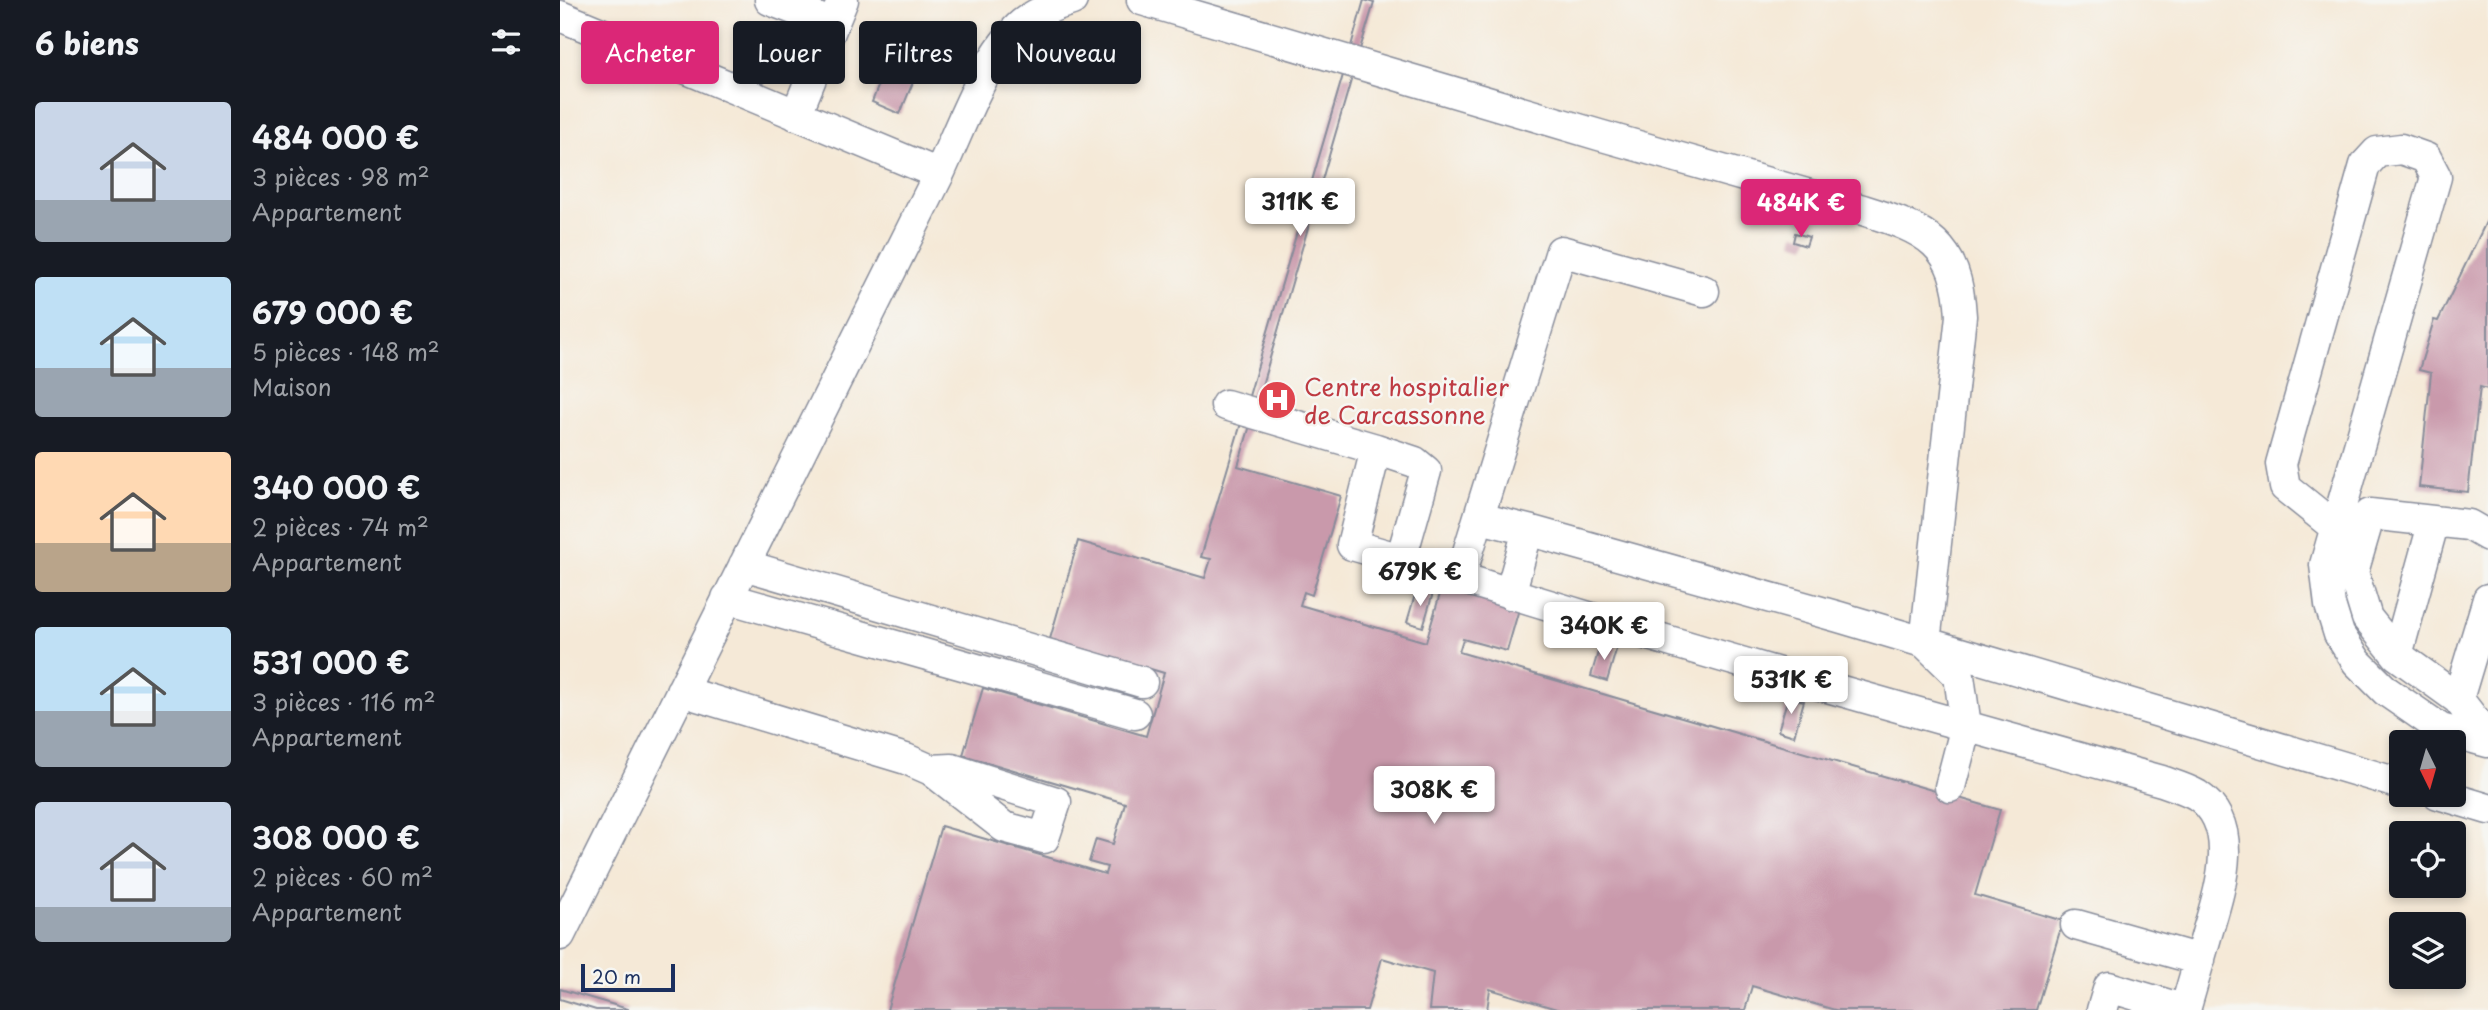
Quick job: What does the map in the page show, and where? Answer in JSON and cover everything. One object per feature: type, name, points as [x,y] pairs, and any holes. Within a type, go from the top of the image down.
[{"type":"street","points":[[770,0],[838,12],[796,115]]},
{"type":"street","points":[[560,935],[939,174],[990,66],[1023,23],[1072,0]]},
{"type":"street","points":[[1142,0],[1863,210],[1906,224],[1937,245],[1950,263],[1959,288],[1961,316],[1925,643]]},
{"type":"street","points":[[560,16],[939,174]]},
{"type":"street","points":[[2336,528],[2285,487],[2281,464],[2365,165],[2377,152],[2402,149],[2426,158],[2436,177],[2336,528],[2325,565],[2330,605],[2339,634],[2357,662],[2386,691],[2441,729],[2488,740]]},
{"type":"street","points":[[1460,578],[1561,251],[1704,291]]},
{"type":"street","points":[[1226,405],[1376,449],[1415,462],[1426,471],[1401,559]]},
{"type":"street","points":[[1376,449],[1352,545],[1510,594],[2162,781],[2197,795],[2212,810],[2222,833],[2225,859],[2222,881],[2185,1010],[2109,987],[2102,1010]]},
{"type":"street","points":[[2488,536],[2469,525],[2370,514],[2353,572],[2367,618],[2397,655],[2458,699],[2488,740]]},
{"type":"street","points":[[1480,518],[1925,643],[2389,780]]},
{"type":"street","points":[[2397,655],[2434,521]]},
{"type":"street","points":[[1510,594],[1528,530]]},
{"type":"street","points":[[744,565],[1142,682]]},
{"type":"street","points":[[727,598],[1135,714]]},
{"type":"street","points":[[2458,699],[2488,598]]},
{"type":"street","points":[[1925,643],[1959,676],[1966,726],[1950,787]]},
{"type":"street","points":[[681,691],[906,759],[931,770]]},
{"type":"street","points":[[2466,802],[2488,809]]},
{"type":"street","points":[[2076,925],[2200,960]]},
{"type":"building","points":[[1364,0],[1374,3],[1360,49],[1351,46]]},
{"type":"building","points":[[1343,75],[1352,77],[1258,399],[1249,396]]},
{"type":"building","points":[[879,84],[912,84],[900,114],[872,102]]},
{"type":"building","points":[[2488,218],[2488,389],[2480,387],[2468,492],[2419,487],[2431,373],[2419,370],[2434,320],[2438,321]]},
{"type":"building","points":[[1795,233],[1809,237],[1806,246],[1793,242]]},
{"type":"building","points":[[1242,420],[1251,422],[1238,466],[1341,496],[1312,595],[1304,592],[1300,605],[1426,642],[1442,587],[1519,609],[1507,651],[1463,639],[1459,652],[2000,810],[1975,895],[2063,921],[2036,1010],[1835,1010],[1752,986],[1745,1010],[1560,1010],[1490,989],[1487,1010],[1429,1010],[1433,973],[1382,958],[1367,1010],[887,1010],[941,826],[1105,874],[1107,867],[1089,862],[1096,839],[1113,844],[1125,803],[963,755],[983,688],[1146,736],[1164,673],[1050,639],[1078,541],[1205,578],[1211,559],[1201,557]]},
{"type":"building","points":[[1417,588],[1433,593],[1423,627],[1407,622]]},
{"type":"building","points":[[1601,642],[1617,647],[1607,681],[1591,676]]},
{"type":"building","points":[[1788,697],[1804,701],[1794,736],[1778,731]]},
{"type":"building","points":[[560,989],[628,1010],[596,1010],[560,999]]},
{"type":"place","name":"Centre hospitalier de Carcassonne","points":[[1277,400]]}]
